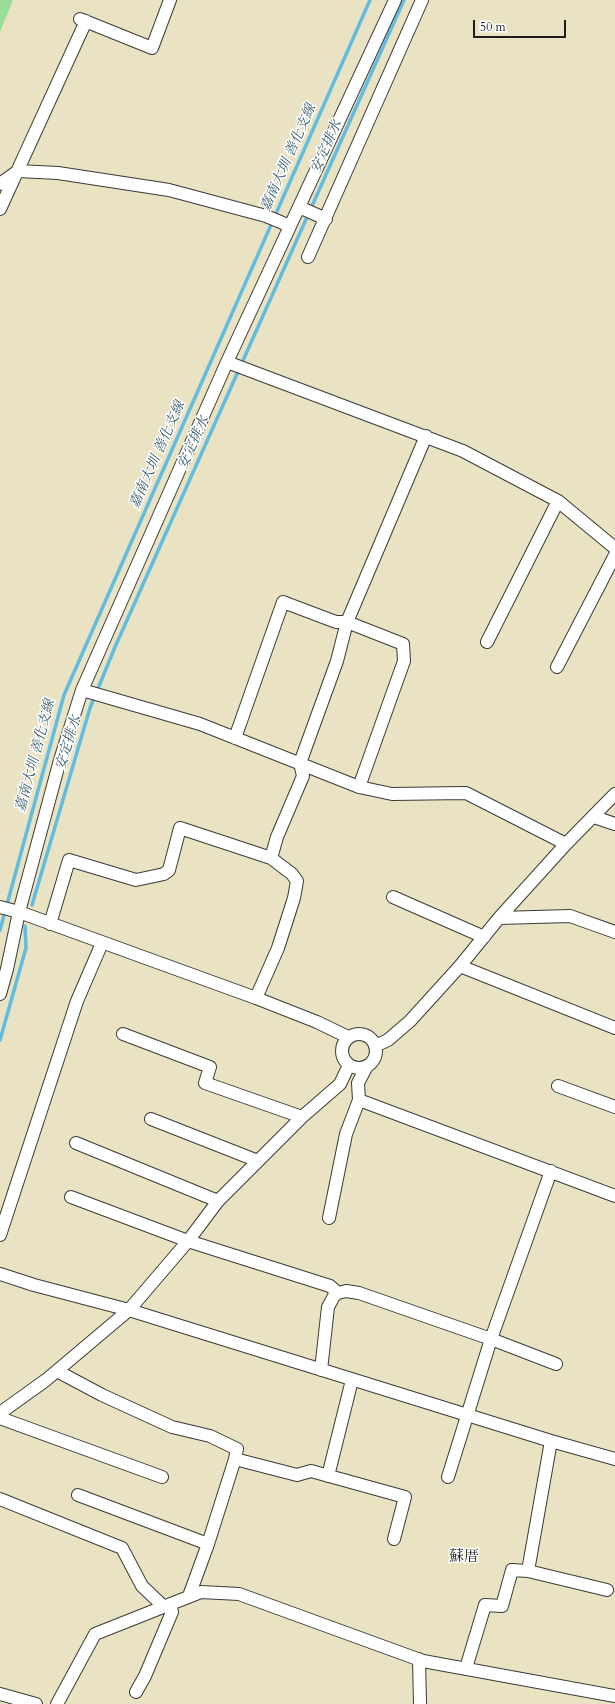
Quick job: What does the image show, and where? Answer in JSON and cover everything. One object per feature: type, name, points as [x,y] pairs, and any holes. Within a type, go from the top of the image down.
[{"type":"street","points":[[0,210],[83,20],[152,48],[170,0]]},
{"type":"street","points":[[0,994],[16,912],[82,690],[227,362],[395,0]]},
{"type":"street","points":[[308,258],[422,0]]},
{"type":"street","points":[[0,184],[18,171],[58,173],[169,190],[266,216],[290,226]]},
{"type":"street","points":[[299,207],[326,219]]},
{"type":"street","points":[[227,362],[463,451],[558,501],[615,548]]},
{"type":"street","points":[[271,858],[277,837],[303,776],[300,763],[337,661],[347,622],[426,436]]},
{"type":"street","points":[[487,642],[558,501]]},
{"type":"street","points":[[557,667],[615,555]]},
{"type":"street","points":[[234,738],[283,602],[336,622],[347,622],[403,644],[404,661],[359,787]]},
{"type":"street","points":[[82,690],[200,724],[359,787],[392,794],[466,793],[566,844]]},
{"type":"street","points":[[376,1046],[388,1040],[410,1021],[460,966],[499,918],[566,844],[615,794]]},
{"type":"street","points":[[594,817],[615,824]]},
{"type":"street","points":[[50,924],[69,860],[136,880],[164,874],[169,870],[180,828],[271,858],[292,874],[297,881],[294,898],[278,948],[256,998]]},
{"type":"street","points":[[393,896],[484,937]]},
{"type":"street","points":[[0,907],[256,998],[311,1020],[348,1037]]},
{"type":"street","points":[[499,918],[570,916],[615,932]]},
{"type":"street","points":[[0,1235],[77,1001],[102,943]]},
{"type":"street","points":[[460,966],[615,1028]]},
{"type":"street","points":[[123,1034],[210,1067],[205,1083],[302,1117]]},
{"type":"street","points":[[329,1218],[346,1134],[359,1100],[358,1083],[366,1066],[374,1058],[376,1046],[370,1037],[364,1034],[354,1034],[348,1037],[345,1041],[342,1051],[345,1061],[349,1065],[357,1068],[366,1066]]},
{"type":"street","points":[[0,1413],[57,1371],[129,1310],[188,1241],[218,1201],[302,1117],[340,1084],[349,1065]]},
{"type":"street","points":[[558,1086],[615,1107]]},
{"type":"street","points":[[359,1100],[615,1196]]},
{"type":"street","points":[[151,1119],[258,1161]]},
{"type":"street","points":[[76,1143],[218,1201]]},
{"type":"street","points":[[448,1478],[491,1339],[551,1171]]},
{"type":"street","points":[[71,1197],[188,1241],[330,1286],[338,1293]]},
{"type":"street","points":[[0,1274],[34,1285],[129,1310],[551,1441],[615,1458]]},
{"type":"street","points":[[321,1370],[328,1307],[334,1296],[338,1293],[346,1291],[359,1293],[491,1339],[556,1364]]},
{"type":"street","points":[[57,1371],[102,1395],[172,1427],[210,1436],[237,1449],[208,1544],[189,1596]]},
{"type":"street","points":[[328,1476],[352,1380]]},
{"type":"street","points":[[0,1418],[162,1477]]},
{"type":"street","points":[[528,1571],[551,1441]]},
{"type":"street","points":[[235,1459],[298,1475],[311,1471],[405,1497],[394,1539]]},
{"type":"street","points":[[78,1495],[208,1544]]},
{"type":"street","points":[[0,1499],[122,1548],[142,1586],[166,1605],[172,1612],[145,1676],[136,1692]]},
{"type":"street","points":[[466,1668],[485,1605],[502,1606],[512,1570],[528,1571],[607,1590]]},
{"type":"street","points":[[57,1704],[96,1634],[201,1592],[239,1594],[419,1659],[615,1696]]},
{"type":"street","points":[[419,1659],[420,1704]]},
{"type":"street","points":[[0,1694],[36,1704]]},
{"type":"green space","points":[[0,0],[13,0],[0,32]]},
{"type":"waterway","name":"嘉南大圳 善化支線","points":[[0,930],[64,695],[370,0]]},
{"type":"waterway","name":"安定排水","points":[[32,905],[90,708],[115,647],[404,0]]},
{"type":"waterway","name":"安定排水","points":[[0,1040],[26,948],[25,926]]},
{"type":"district","name":"蘇厝","points":[[464,1558]]}]
